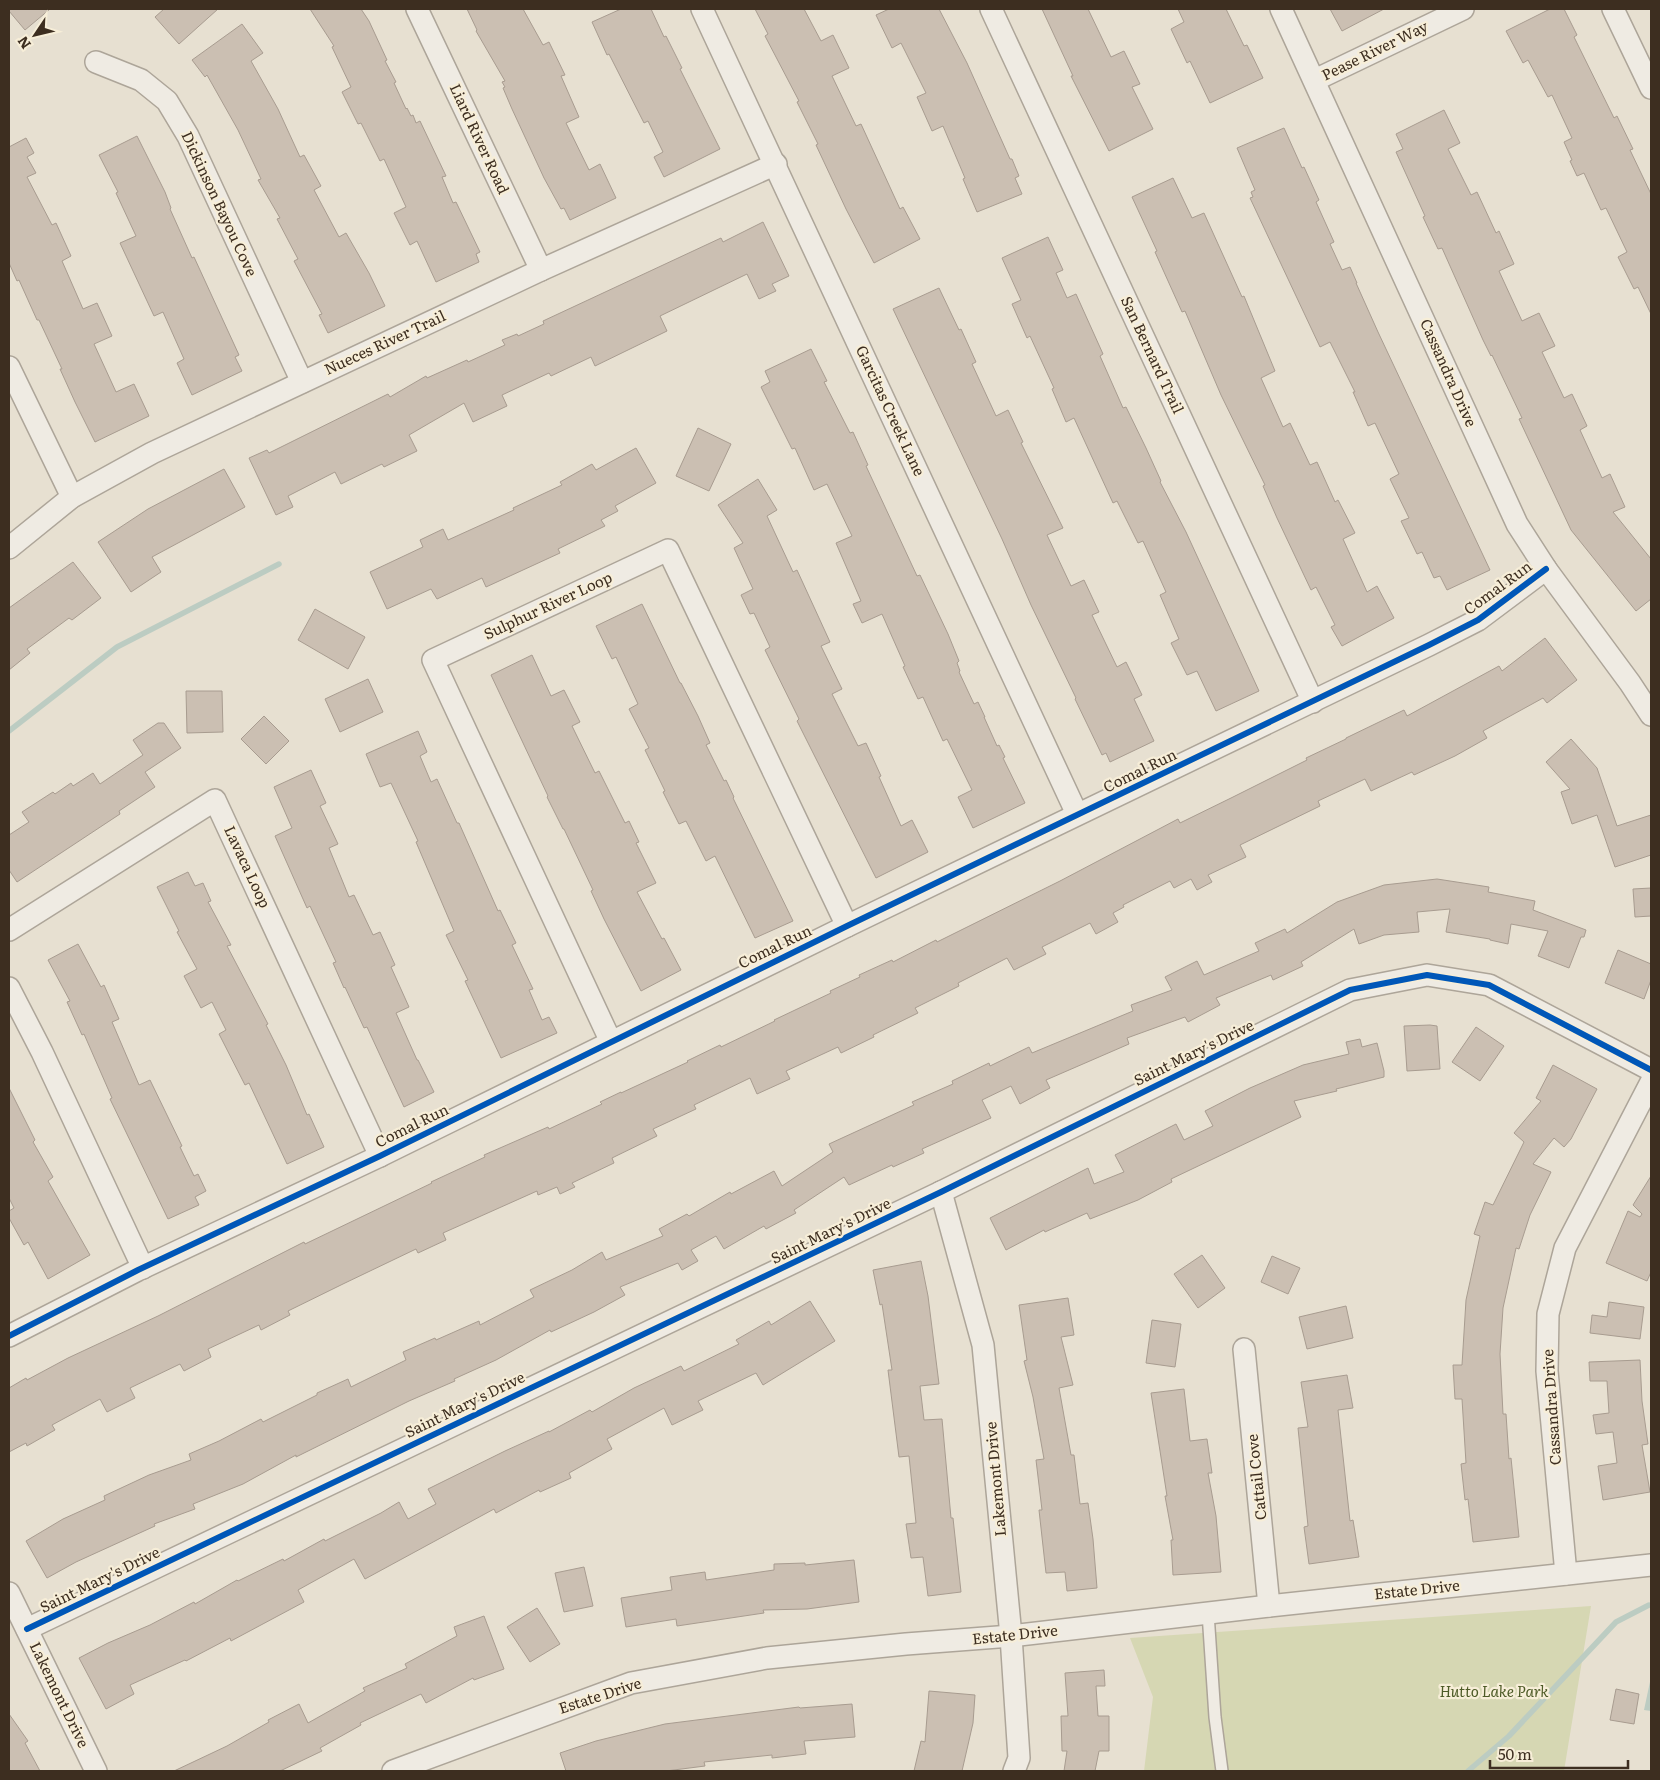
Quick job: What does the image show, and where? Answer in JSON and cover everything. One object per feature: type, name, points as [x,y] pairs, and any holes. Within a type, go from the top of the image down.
[{"type":"street","name":"Liard River Road","points":[[417,9],[541,270]]},
{"type":"street","name":"Garcitas Creek Lane","points":[[702,9],[1078,814]]},
{"type":"street","name":"San Bernard Trail","points":[[991,9],[1313,702]]},
{"type":"street","name":"Cassandra Drive","points":[[1281,9],[1517,524],[1546,569],[1630,683],[1651,715]]},
{"type":"street","name":"Pease River Way","points":[[1315,80],[1463,9]]},
{"type":"street","points":[[1613,9],[1651,88]]},
{"type":"street","name":"Dickinson Bayou Cove","points":[[96,62],[141,80],[166,102],[188,136],[302,382]]},
{"type":"street","name":"Nueces River Trail","points":[[9,548],[72,498],[144,457],[541,270],[776,164]]},
{"type":"street","points":[[9,367],[72,498]]},
{"type":"street","name":"Sulphur River Loop","points":[[611,1042],[433,660],[668,550],[846,926]]},
{"type":"street","name":"Comal Run","points":[[9,1336],[143,1268],[380,1156],[846,926],[1313,702],[1478,620],[1546,569]]},
{"type":"street","name":"Lavaca Loop","points":[[9,930],[215,800],[380,1156]]},
{"type":"street","name":"Saint Mary's Drive","points":[[27,1629],[941,1192],[1350,990],[1427,975],[1489,985],[1651,1070]]},
{"type":"street","points":[[9,988],[42,1052],[143,1268]]},
{"type":"street","name":"Cassandra Drive","points":[[1566,1574],[1547,1371],[1548,1314],[1565,1248],[1651,1082]]},
{"type":"street","name":"Lakemont Drive","points":[[941,1192],[984,1345],[1012,1636],[1019,1758],[1014,1771]]},
{"type":"street","name":"Cattail Cove","points":[[1244,1349],[1269,1606]]},
{"type":"street","name":"Estate Drive","points":[[401,1770],[631,1683],[767,1658],[906,1644],[1012,1636],[1651,1565]]},
{"type":"street","name":"Lakemont Drive","points":[[9,1593],[96,1771]]},
{"type":"lane","points":[[1208,1613],[1222,1771]]},
{"type":"green space","name":"Hutto Lake Park","points":[[1591,1606],[1564,1771],[1144,1771],[1153,1697],[1130,1638]]},
{"type":"shaded area","points":[[1651,1677],[1651,1711],[1644,1710]]},
{"type":"building","points":[[9,9],[50,9],[25,30]]},
{"type":"building","points":[[164,9],[218,9],[179,44],[155,17]]},
{"type":"building","points":[[310,9],[361,9],[369,21],[387,60],[385,61],[396,82],[394,83],[406,109],[411,116],[413,115],[416,123],[420,121],[446,176],[442,177],[453,203],[456,202],[480,252],[476,254],[479,262],[436,282],[417,241],[410,245],[394,213],[406,207],[384,159],[380,161],[361,123],[358,124],[342,92],[351,87],[332,47],[334,46]]},
{"type":"building","points":[[467,9],[523,9],[543,45],[549,42],[565,75],[561,76],[579,117],[566,123],[589,170],[600,164],[616,198],[570,220],[564,208],[561,209],[544,178],[512,109],[503,88],[505,87],[502,82],[505,81],[476,31]]},
{"type":"building","points":[[621,9],[651,9],[664,37],[666,36],[682,68],[680,69],[720,149],[664,177],[654,157],[663,152],[648,121],[644,123],[609,54],[607,55],[592,22]]},
{"type":"building","points":[[755,9],[804,9],[821,41],[833,35],[849,68],[832,76],[856,126],[861,124],[900,209],[903,207],[920,239],[874,263],[816,145],[818,144],[797,102],[799,101],[765,36],[768,34]]},
{"type":"building","points":[[889,9],[939,9],[967,63],[1010,159],[1012,159],[1019,176],[1015,178],[1022,194],[977,212],[943,126],[932,131],[917,97],[926,93],[901,43],[892,48],[876,15]]},
{"type":"building","points":[[1042,9],[1088,9],[1111,57],[1124,51],[1140,84],[1132,87],[1153,129],[1109,151],[1071,76],[1073,76]]},
{"type":"building","points":[[1178,9],[1226,9],[1244,46],[1247,45],[1263,78],[1210,103],[1190,61],[1187,63],[1171,29],[1184,22]]},
{"type":"building","points":[[1330,9],[1384,9],[1342,31]]},
{"type":"building","points":[[1550,9],[1564,9],[1577,35],[1574,37],[1614,118],[1617,116],[1633,149],[1630,150],[1651,194],[1651,314],[1638,287],[1634,289],[1618,257],[1627,252],[1606,208],[1601,210],[1584,173],[1577,176],[1570,161],[1572,160],[1564,142],[1572,138],[1552,95],[1548,97],[1528,60],[1523,63],[1506,31]]},
{"type":"building","points":[[242,24],[263,53],[251,61],[278,109],[300,157],[304,155],[321,186],[314,190],[339,237],[346,233],[385,306],[328,333],[319,315],[322,314],[294,261],[298,259],[277,219],[280,218],[258,180],[261,179],[238,130],[207,75],[205,77],[192,60]]},
{"type":"building","points":[[1444,110],[1460,143],[1448,149],[1471,195],[1477,192],[1496,233],[1499,231],[1514,264],[1499,271],[1522,321],[1539,313],[1555,346],[1542,352],[1564,398],[1572,394],[1587,426],[1580,430],[1602,478],[1610,474],[1625,507],[1613,512],[1651,559],[1651,599],[1636,611],[1571,530],[1519,419],[1522,418],[1483,340],[1442,248],[1438,249],[1423,217],[1425,216],[1396,152],[1403,149],[1396,134]]},
{"type":"building","points":[[1284,128],[1319,200],[1316,202],[1334,242],[1330,244],[1342,270],[1350,267],[1378,332],[1490,570],[1447,590],[1440,576],[1434,578],[1422,552],[1417,554],[1401,521],[1409,518],[1390,479],[1399,474],[1375,423],[1368,426],[1353,392],[1355,392],[1330,342],[1320,347],[1250,198],[1253,197],[1251,192],[1255,190],[1237,148]]},
{"type":"building","points":[[137,136],[165,192],[170,209],[192,258],[194,257],[239,355],[235,357],[242,371],[192,395],[177,363],[184,359],[163,312],[154,316],[120,243],[136,236],[116,193],[118,192],[99,155]]},
{"type":"building","points":[[26,138],[34,153],[27,157],[36,173],[27,177],[52,225],[56,223],[71,256],[62,261],[83,309],[97,303],[112,336],[94,344],[116,392],[134,384],[149,416],[95,442],[39,320],[37,320],[9,263],[9,147]]},
{"type":"building","points":[[1173,178],[1192,218],[1204,213],[1242,297],[1244,296],[1275,371],[1261,378],[1283,427],[1290,423],[1310,465],[1317,462],[1335,502],[1338,500],[1355,533],[1343,539],[1367,592],[1377,586],[1394,618],[1342,646],[1331,627],[1335,625],[1316,587],[1311,590],[1277,518],[1263,486],[1265,485],[1221,395],[1185,311],[1182,312],[1132,197]]},
{"type":"building","points":[[763,222],[789,276],[772,284],[776,291],[759,299],[747,274],[660,316],[667,331],[595,366],[591,357],[551,376],[549,373],[502,395],[507,406],[473,422],[464,403],[409,435],[417,451],[384,467],[382,464],[341,484],[335,472],[288,496],[293,507],[276,515],[249,458],[267,450],[269,453],[388,394],[390,397],[426,376],[427,378],[467,360],[468,362],[505,345],[502,340],[517,334],[518,336],[544,324],[543,321],[721,238],[723,242]]},
{"type":"building","points":[[1048,237],[1063,270],[1056,273],[1067,298],[1076,294],[1103,354],[1100,356],[1123,408],[1126,407],[1146,448],[1160,482],[1186,532],[1259,691],[1216,711],[1197,671],[1187,675],[1171,643],[1179,639],[1160,595],[1166,592],[1143,541],[1138,543],[1117,501],[1113,503],[1074,418],[1066,422],[1052,389],[1054,388],[1030,336],[1027,338],[1012,304],[1021,300],[1002,258]]},
{"type":"building","points":[[939,288],[976,362],[972,364],[996,416],[1008,410],[1023,442],[1021,443],[1063,528],[1047,535],[1071,586],[1084,580],[1099,612],[1092,615],[1117,667],[1126,662],[1142,695],[1134,699],[1154,741],[1110,762],[1106,753],[1102,755],[1075,699],[1002,539],[893,309]]},
{"type":"building","points":[[811,349],[827,381],[824,382],[850,433],[853,432],[868,465],[866,466],[917,576],[920,575],[948,634],[959,661],[957,663],[959,672],[974,704],[978,702],[1025,803],[973,828],[958,797],[972,790],[947,739],[943,741],[923,697],[918,699],[882,614],[862,623],[853,604],[861,601],[836,543],[852,536],[827,484],[814,490],[795,448],[792,449],[761,387],[770,382],[765,371]]},
{"type":"building","points":[[698,428],[731,444],[709,491],[676,476]]},
{"type":"building","points":[[636,448],[656,483],[615,506],[618,511],[601,520],[605,526],[558,549],[560,553],[486,587],[482,578],[437,599],[431,589],[387,609],[370,572],[423,547],[420,540],[443,529],[448,540],[514,510],[513,508],[562,485],[560,482],[592,464],[596,470]]},
{"type":"building","points":[[224,469],[245,507],[152,557],[161,572],[131,592],[98,542],[148,509]]},
{"type":"building","points":[[758,479],[777,510],[767,516],[793,572],[797,570],[830,642],[821,646],[842,689],[832,694],[858,746],[866,743],[901,826],[912,820],[928,852],[876,878],[797,721],[799,719],[765,650],[770,647],[754,613],[750,614],[741,595],[753,589],[734,548],[743,543],[718,505]]},
{"type":"building","points":[[73,562],[101,598],[72,620],[69,618],[27,649],[30,653],[9,670],[9,608]]},
{"type":"building","points":[[642,604],[698,716],[710,743],[706,745],[724,781],[726,780],[793,921],[755,938],[715,856],[706,861],[686,821],[679,824],[645,750],[649,748],[629,709],[638,704],[616,657],[612,659],[596,626]]},
{"type":"building","points":[[315,609],[365,637],[348,669],[298,640]]},
{"type":"building","points":[[1545,638],[1577,680],[1547,703],[1543,698],[1483,731],[1487,738],[1455,756],[1414,775],[1412,772],[1371,791],[1365,779],[1318,801],[1320,806],[1240,845],[1246,857],[1208,875],[1212,882],[1197,890],[1191,879],[1174,888],[1170,881],[1123,905],[1124,907],[1113,913],[1118,922],[1096,934],[1090,923],[1042,947],[1046,954],[1014,970],[1007,958],[958,983],[959,986],[915,1008],[918,1013],[873,1035],[874,1037],[841,1053],[838,1047],[786,1071],[790,1079],[757,1094],[750,1078],[694,1105],[696,1109],[653,1129],[657,1136],[612,1158],[614,1163],[572,1183],[575,1187],[560,1194],[557,1187],[538,1195],[537,1191],[443,1233],[446,1240],[418,1253],[416,1249],[345,1283],[288,1311],[290,1315],[261,1330],[259,1325],[208,1349],[211,1357],[184,1371],[180,1364],[130,1388],[135,1398],[107,1412],[100,1399],[52,1425],[55,1430],[27,1446],[26,1443],[9,1452],[9,1388],[26,1378],[27,1380],[304,1242],[305,1244],[432,1183],[485,1157],[484,1155],[548,1127],[549,1129],[602,1104],[600,1102],[775,1021],[831,993],[830,991],[860,977],[859,975],[892,960],[893,962],[936,940],[937,942],[1060,881],[1178,819],[1180,823],[1404,710],[1407,716],[1499,666],[1502,671]]},
{"type":"building","points":[[532,655],[551,696],[564,690],[580,722],[572,726],[595,773],[599,771],[625,823],[629,821],[639,842],[636,843],[656,883],[637,892],[681,970],[641,991],[604,919],[591,891],[593,890],[547,797],[491,675]]},
{"type":"building","points":[[368,679],[383,712],[340,732],[325,699]]},
{"type":"building","points":[[186,691],[222,691],[223,732],[187,733]]},
{"type":"building","points":[[264,716],[289,741],[266,764],[241,739]]},
{"type":"building","points":[[158,723],[164,723],[181,748],[145,772],[155,787],[119,811],[120,814],[17,882],[9,870],[9,835],[29,822],[22,812],[53,792],[55,794],[71,783],[73,786],[93,773],[100,784],[143,755],[133,740]]},
{"type":"building","points":[[418,731],[427,752],[420,756],[431,782],[437,779],[457,823],[459,823],[498,911],[500,910],[516,943],[512,945],[533,989],[529,990],[542,1020],[549,1017],[557,1033],[501,1058],[465,981],[468,980],[446,935],[454,931],[416,842],[418,841],[391,783],[380,787],[366,754]]},
{"type":"building","points":[[1571,739],[1597,768],[1617,826],[1651,815],[1651,855],[1615,867],[1597,815],[1572,824],[1561,792],[1570,789],[1546,762]]},
{"type":"building","points":[[311,770],[326,803],[320,806],[338,844],[329,848],[349,897],[354,895],[373,935],[380,932],[395,965],[391,967],[409,1007],[396,1013],[434,1092],[404,1107],[367,1027],[364,1028],[344,988],[333,963],[336,962],[310,906],[307,908],[275,836],[292,828],[274,787]]},
{"type":"building","points":[[188,872],[195,886],[203,883],[211,901],[208,902],[231,945],[227,946],[268,1024],[266,1025],[286,1065],[307,1115],[309,1114],[324,1147],[287,1164],[249,1083],[245,1085],[219,1034],[226,1030],[212,1002],[201,1008],[184,976],[197,969],[177,932],[179,931],[157,887]]},
{"type":"building","points":[[1437,879],[1489,887],[1488,892],[1535,901],[1533,910],[1586,930],[1584,937],[1581,937],[1569,968],[1538,956],[1548,931],[1511,924],[1508,944],[1446,932],[1450,909],[1417,912],[1419,932],[1384,935],[1359,944],[1354,929],[1301,962],[1303,966],[1273,980],[1271,975],[1216,998],[1220,1005],[1188,1022],[1185,1017],[1127,1038],[1129,1044],[1046,1080],[1050,1088],[1020,1104],[1011,1086],[982,1100],[991,1118],[922,1149],[924,1153],[893,1167],[892,1165],[849,1185],[844,1177],[794,1210],[796,1213],[766,1229],[764,1226],[724,1249],[716,1236],[691,1250],[698,1261],[682,1270],[678,1263],[620,1287],[625,1295],[594,1312],[551,1332],[550,1330],[496,1360],[454,1379],[455,1381],[409,1401],[296,1457],[296,1455],[243,1484],[193,1504],[195,1509],[154,1524],[155,1526],[76,1562],[47,1578],[26,1541],[63,1519],[105,1500],[104,1496],[149,1475],[191,1460],[189,1454],[261,1419],[263,1422],[317,1395],[317,1393],[348,1379],[351,1387],[406,1360],[403,1352],[479,1321],[480,1325],[534,1297],[530,1290],[572,1270],[602,1252],[606,1260],[663,1236],[659,1229],[687,1214],[689,1216],[730,1192],[731,1194],[774,1171],[782,1186],[833,1152],[829,1144],[914,1105],[912,1102],[953,1084],[952,1081],[989,1063],[990,1066],[1029,1047],[1032,1053],[1133,1011],[1131,1005],[1172,990],[1165,977],[1197,961],[1204,975],[1259,951],[1255,943],[1285,929],[1287,933],[1337,902],[1384,885]]},
{"type":"building","points":[[1651,888],[1651,916],[1635,917],[1633,889]]},
{"type":"building","points":[[78,944],[101,987],[104,985],[119,1019],[112,1022],[139,1085],[150,1080],[182,1146],[180,1147],[194,1176],[198,1174],[206,1191],[195,1197],[199,1205],[168,1219],[110,1099],[112,1098],[84,1034],[82,1035],[67,1002],[70,1001],[48,960]]},
{"type":"building","points":[[1618,950],[1651,964],[1651,980],[1644,999],[1605,983]]},
{"type":"building","points":[[1404,1026],[1437,1026],[1440,1069],[1407,1071]]},
{"type":"building","points":[[1476,1027],[1504,1046],[1480,1081],[1452,1062]]},
{"type":"building","points":[[1360,1039],[1362,1047],[1377,1043],[1384,1077],[1294,1101],[1301,1117],[1171,1179],[1172,1182],[1138,1200],[1090,1219],[1087,1213],[1045,1232],[1044,1230],[1006,1250],[990,1218],[1088,1168],[1094,1184],[1124,1172],[1115,1155],[1176,1124],[1184,1140],[1213,1126],[1205,1111],[1250,1088],[1303,1065],[1349,1054],[1346,1042]]},
{"type":"building","points":[[1553,1065],[1597,1089],[1571,1139],[1564,1147],[1554,1138],[1533,1164],[1551,1172],[1530,1215],[1519,1249],[1516,1248],[1503,1308],[1500,1354],[1503,1414],[1506,1414],[1509,1459],[1511,1458],[1519,1537],[1473,1542],[1468,1499],[1465,1500],[1461,1464],[1466,1463],[1462,1399],[1455,1399],[1453,1365],[1462,1365],[1466,1300],[1480,1236],[1474,1234],[1485,1202],[1493,1205],[1524,1142],[1514,1133],[1541,1101],[1536,1098]]},
{"type":"building","points":[[9,1088],[35,1140],[33,1142],[53,1177],[48,1181],[90,1255],[48,1279],[28,1242],[24,1245],[9,1218],[9,1211],[14,1208],[9,1198]]},
{"type":"building","points":[[1651,1176],[1651,1272],[1647,1281],[1606,1263],[1628,1211],[1640,1217],[1642,1214],[1633,1205]]},
{"type":"building","points":[[1202,1255],[1225,1288],[1198,1308],[1174,1274]]},
{"type":"building","points":[[1272,1256],[1300,1268],[1288,1294],[1261,1282]]},
{"type":"building","points":[[921,1261],[928,1296],[939,1384],[920,1386],[924,1420],[942,1419],[951,1518],[953,1518],[961,1592],[928,1596],[923,1557],[911,1558],[906,1524],[916,1523],[909,1456],[899,1457],[888,1370],[892,1370],[882,1304],[880,1305],[873,1270]]},
{"type":"building","points":[[1068,1298],[1074,1335],[1061,1337],[1073,1385],[1059,1388],[1071,1455],[1074,1455],[1080,1504],[1088,1503],[1097,1588],[1067,1591],[1065,1572],[1046,1573],[1039,1510],[1042,1510],[1036,1460],[1044,1459],[1033,1397],[1024,1361],[1027,1360],[1019,1305]]},
{"type":"building","points":[[810,1301],[835,1341],[763,1385],[756,1373],[698,1401],[703,1410],[672,1425],[664,1408],[607,1439],[612,1449],[569,1473],[571,1478],[540,1492],[539,1490],[496,1513],[494,1509],[365,1579],[354,1559],[298,1590],[304,1602],[231,1641],[230,1638],[186,1661],[130,1685],[134,1694],[106,1709],[79,1658],[194,1602],[195,1604],[237,1580],[283,1559],[284,1561],[324,1539],[325,1541],[381,1513],[399,1502],[408,1519],[436,1504],[428,1489],[505,1451],[549,1432],[590,1410],[592,1412],[634,1388],[681,1366],[684,1371],[739,1344],[736,1340],[769,1321],[771,1325]]},
{"type":"building","points":[[1609,1302],[1644,1307],[1640,1339],[1590,1333],[1592,1315],[1607,1317]]},
{"type":"building","points":[[1346,1306],[1353,1338],[1307,1349],[1299,1317]]},
{"type":"building","points":[[1152,1320],[1181,1324],[1175,1367],[1146,1363]]},
{"type":"building","points":[[1640,1360],[1642,1401],[1648,1444],[1642,1445],[1650,1492],[1603,1500],[1598,1466],[1617,1463],[1613,1432],[1596,1434],[1593,1415],[1609,1413],[1607,1381],[1590,1381],[1589,1362]]},
{"type":"building","points":[[1347,1375],[1353,1408],[1338,1410],[1350,1521],[1353,1520],[1359,1557],[1309,1564],[1304,1527],[1308,1526],[1298,1428],[1308,1427],[1301,1382]]},
{"type":"building","points":[[1184,1389],[1190,1441],[1207,1439],[1212,1473],[1208,1473],[1216,1516],[1221,1572],[1173,1575],[1171,1540],[1173,1540],[1151,1393]]},
{"type":"building","points":[[854,1560],[859,1602],[807,1609],[763,1610],[764,1613],[677,1626],[676,1619],[626,1627],[621,1598],[672,1590],[670,1577],[705,1572],[706,1580],[774,1570],[774,1564],[805,1563],[805,1565]]},
{"type":"building","points":[[584,1567],[593,1606],[564,1612],[555,1573]]},
{"type":"building","points":[[537,1608],[560,1644],[530,1662],[507,1627]]},
{"type":"building","points":[[484,1616],[504,1669],[474,1680],[473,1678],[426,1703],[421,1694],[360,1723],[361,1725],[320,1748],[322,1751],[280,1771],[174,1771],[227,1746],[269,1722],[268,1720],[299,1704],[308,1723],[365,1691],[363,1688],[407,1668],[405,1664],[457,1636],[454,1627]]},
{"type":"building","points":[[1104,1670],[1105,1686],[1096,1686],[1098,1716],[1109,1716],[1109,1751],[1099,1751],[1095,1771],[1064,1771],[1067,1751],[1062,1751],[1061,1716],[1068,1716],[1065,1673]]},
{"type":"building","points":[[1616,1689],[1639,1694],[1634,1724],[1610,1720]]},
{"type":"building","points":[[929,1691],[975,1695],[973,1723],[962,1771],[914,1771],[921,1741],[925,1742]]},
{"type":"building","points":[[852,1704],[855,1737],[804,1741],[806,1754],[772,1758],[772,1755],[704,1762],[705,1766],[666,1771],[566,1771],[560,1753],[596,1741],[665,1724],[799,1707]]},
{"type":"building","points":[[9,1714],[28,1741],[25,1743],[40,1771],[9,1771]]},
{"type":"waterway","points":[[9,731],[117,647],[279,564]]},
{"type":"waterway","points":[[1468,1771],[1509,1736],[1616,1622],[1649,1605]]},
{"type":"cycle path","points":[[9,1336],[138,1270],[380,1156],[847,926],[1429,645],[1478,620],[1546,569]]},
{"type":"cycle path","points":[[27,1629],[941,1192],[1350,990],[1427,975],[1489,985],[1651,1070]]}]
